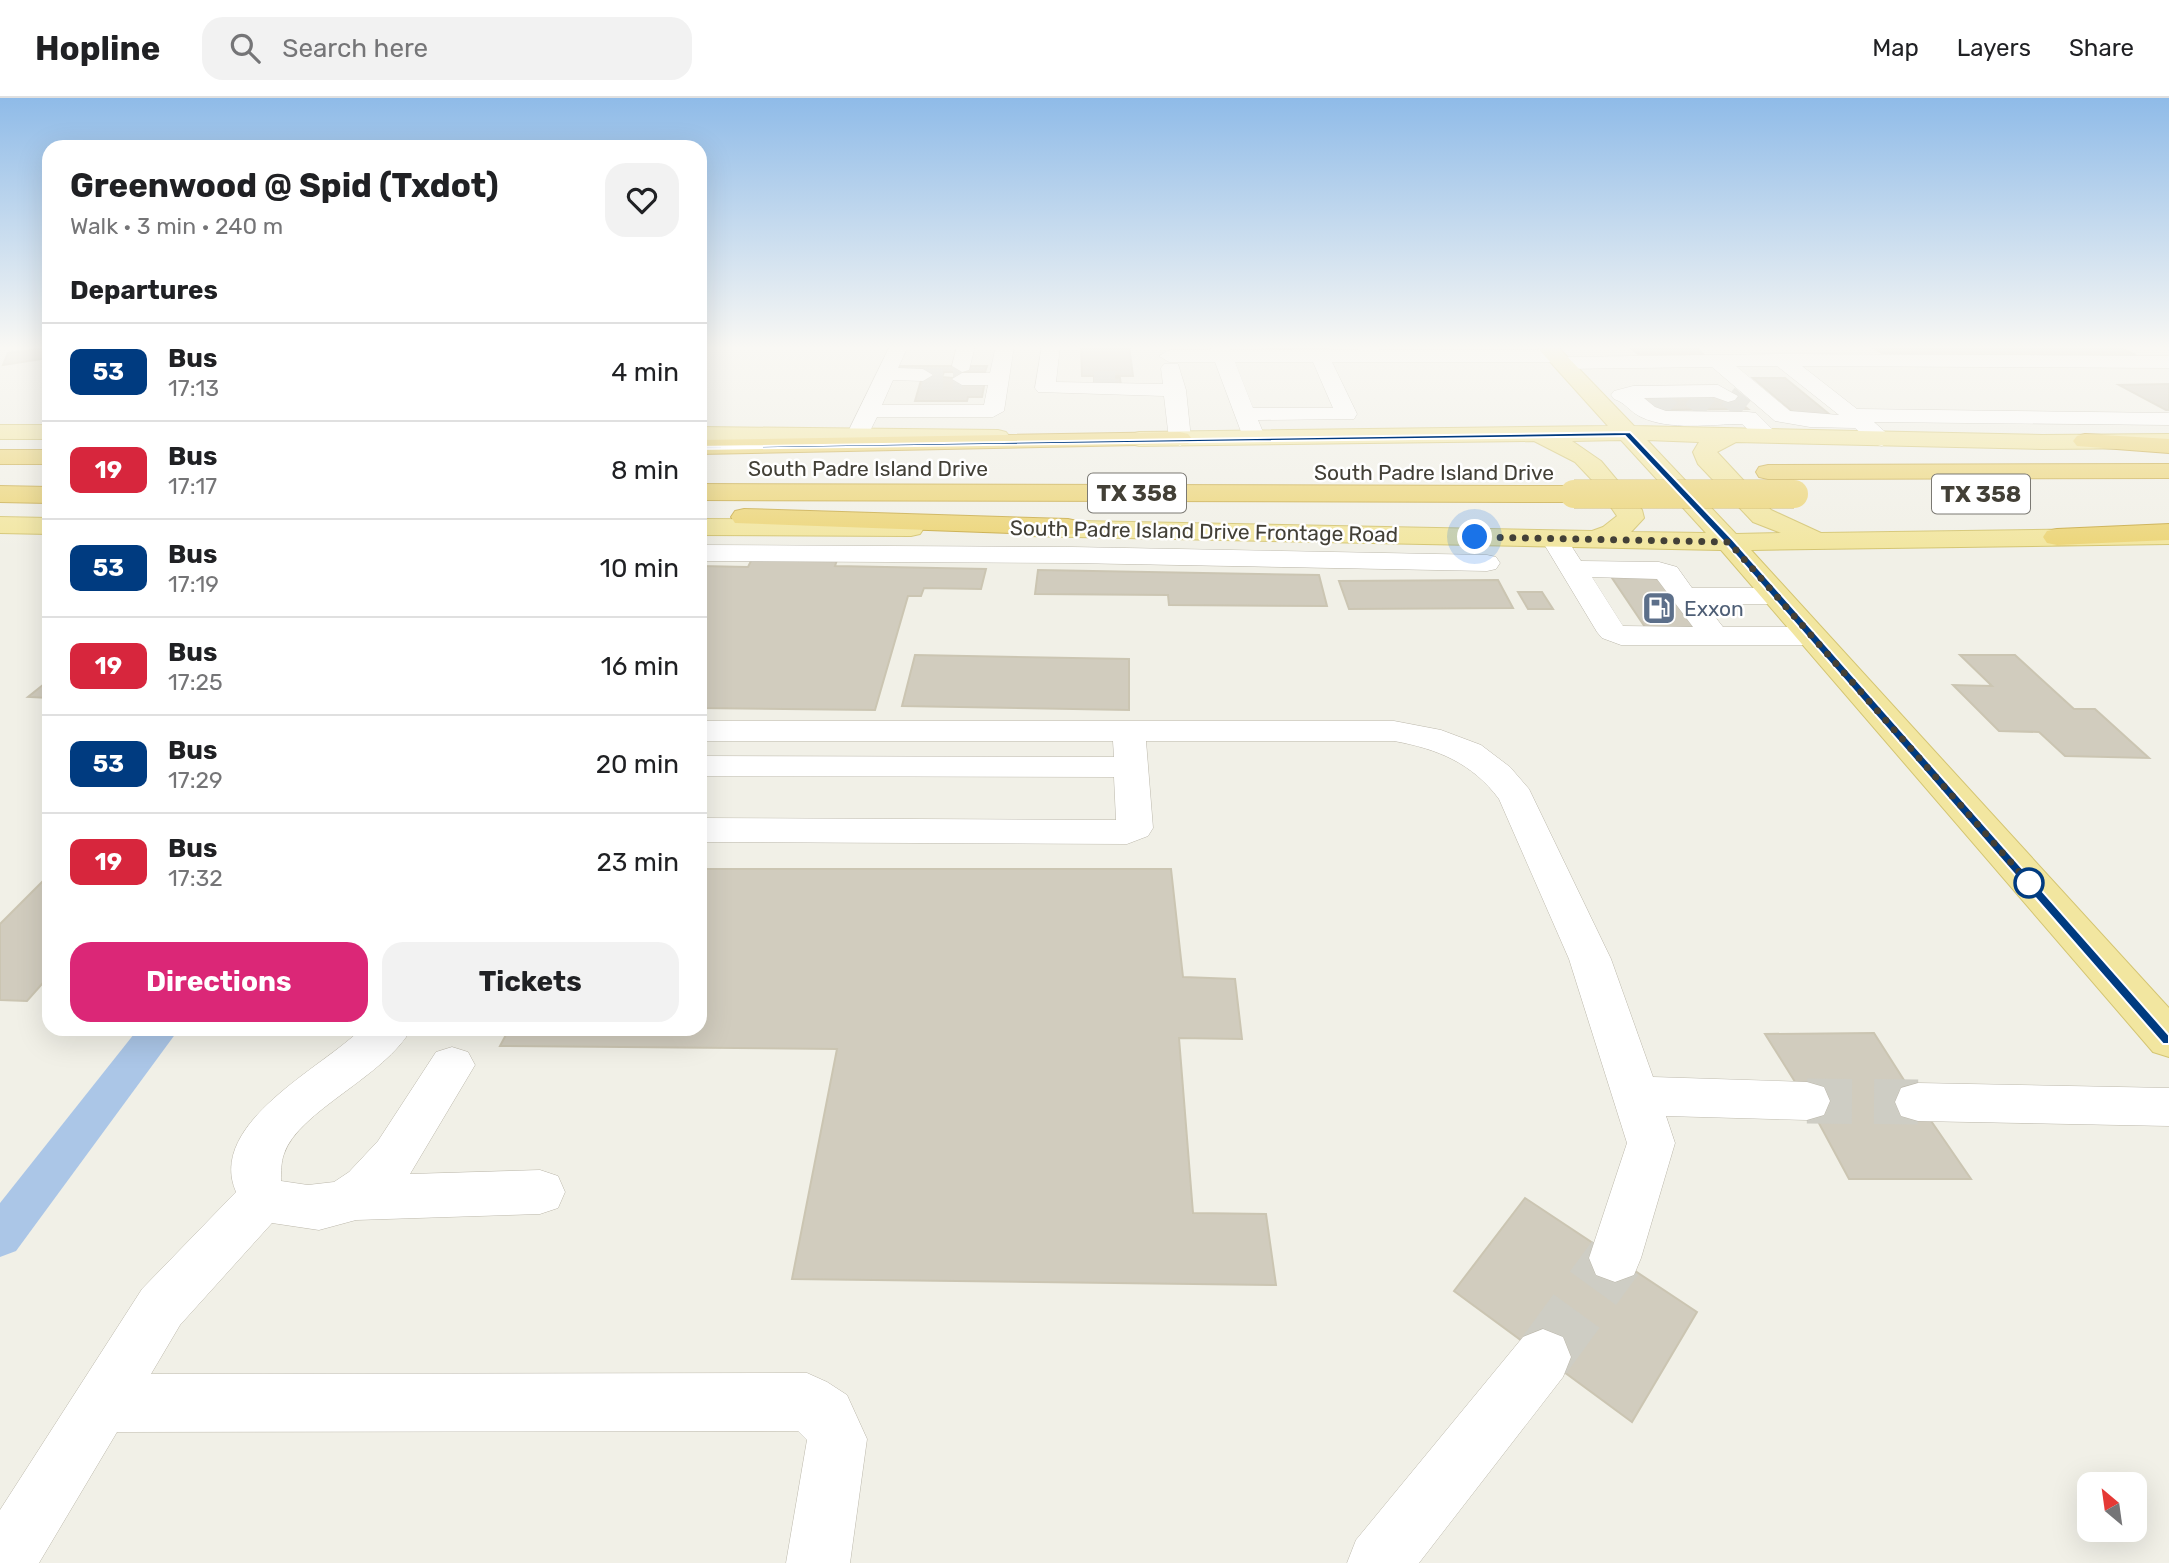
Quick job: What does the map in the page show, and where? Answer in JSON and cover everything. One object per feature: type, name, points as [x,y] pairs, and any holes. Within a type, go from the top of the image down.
[{"type":"highway","points":[[707,447],[1180,439]]},
{"type":"highway","points":[[2077,441],[2169,443]]},
{"type":"highway","points":[[0,459],[42,459]]},
{"type":"highway","name":"South Padre Island Drive","points":[[707,466],[880,468]]},
{"type":"highway","name":"South Padre Island Drive","points":[[1074,469],[1559,472],[2169,471]]},
{"type":"highway","points":[[0,492],[42,489]]},
{"type":"highway","points":[[0,492],[42,495]]},
{"type":"highway","name":"South Padre Island Drive","points":[[707,492],[1574,495],[2169,493]]},
{"type":"highway","points":[[707,516],[1071,527]]},
{"type":"main road","points":[[1609,414],[2152,1004],[2169,1040]]},
{"type":"main road","points":[[707,434],[1180,439],[1627,433],[1701,414]]},
{"type":"main road","points":[[1717,414],[1705,452],[1706,459],[1762,516],[1784,527],[1830,541]]},
{"type":"main road","points":[[1726,414],[1769,437],[2077,441]]},
{"type":"main road","points":[[0,432],[42,432]]},
{"type":"main road","points":[[1520,433],[1564,444],[1584,455],[1629,510],[1632,518],[1625,526],[1595,540]]},
{"type":"main road","points":[[0,525],[42,526]]},
{"type":"main road","name":"South Padre Island Drive Frontage Road","points":[[707,527],[1071,527],[1729,542],[2169,534]]},
{"type":"lane","points":[[858,435],[867,414]]},
{"type":"lane","points":[[1178,414],[1180,439]]},
{"type":"lane","points":[[1245,414],[1255,438]]},
{"type":"lane","points":[[1656,414],[1665,417],[1685,414]]},
{"type":"lane","points":[[1850,414],[1882,439]]},
{"type":"lane","points":[[1783,416],[1810,421],[2028,417],[2169,419]]},
{"type":"lane","points":[[2028,417],[2077,441]]},
{"type":"lane","points":[[884,554],[893,527]]},
{"type":"lane","points":[[1071,527],[1072,555]]},
{"type":"lane","points":[[1013,555],[1017,528]]},
{"type":"lane","points":[[1316,533],[1321,560]]},
{"type":"lane","points":[[1555,538],[1612,632],[1621,636],[1811,636]]},
{"type":"lane","points":[[707,553],[1072,555],[1487,563]]},
{"type":"lane","points":[[1572,569],[1659,570],[1667,573],[1715,636]]},
{"type":"lane","points":[[1684,596],[1776,596]]},
{"type":"lane","points":[[707,731],[1130,749]]},
{"type":"lane","points":[[707,766],[1130,749],[1394,731],[1429,737],[1469,752],[1498,774],[1517,797],[1590,959],[1651,1143],[1615,1258]]},
{"type":"lane","points":[[707,830],[1127,832],[1135,828],[1130,749]]},
{"type":"lane","points":[[263,1198],[256,1178],[258,1156],[271,1132],[289,1112],[380,1036]]},
{"type":"lane","points":[[352,1198],[402,1147],[452,1065]]},
{"type":"lane","points":[[1636,1096],[1807,1101]]},
{"type":"lane","points":[[1918,1102],[2169,1107]]},
{"type":"lane","points":[[263,1198],[291,1207],[324,1207],[352,1198],[540,1192]]},
{"type":"lane","points":[[3,1563],[161,1307],[263,1198]]},
{"type":"lane","points":[[1380,1563],[1543,1357]]},
{"type":"lane","points":[[102,1403],[807,1402],[826,1416],[837,1439],[818,1563]]},
{"type":"building","points":[[1796,414],[1830,414],[1834,418],[1800,418]]},
{"type":"building","points":[[752,559],[837,560],[835,566],[986,569],[981,589],[924,588],[921,596],[908,596],[875,710],[707,708],[707,566],[748,567]]},
{"type":"building","points":[[1038,570],[1319,575],[1327,606],[1169,605],[1168,595],[1035,594]]},
{"type":"building","name":"Exxon","points":[[1608,572],[1660,573],[1700,628],[1645,627]]},
{"type":"building","points":[[1498,580],[1513,608],[1349,609],[1339,581]]},
{"type":"building","points":[[1518,592],[1542,592],[1553,609],[1528,609]]},
{"type":"building","points":[[915,655],[1129,659],[1129,710],[902,706]]},
{"type":"building","points":[[1960,655],[2015,655],[2074,709],[2095,709],[2149,758],[2065,756],[2039,732],[1999,731],[1953,685],[1992,686]]},
{"type":"building","points":[[42,686],[42,698],[28,697]]},
{"type":"building","points":[[707,869],[1171,869],[1183,977],[1235,979],[1242,1039],[1179,1038],[1193,1213],[1266,1214],[1276,1285],[792,1279],[837,1049],[500,1046],[505,1036],[707,1036]]},
{"type":"building","points":[[42,882],[42,984],[27,1001],[0,1000],[0,924]]},
{"type":"building","points":[[1874,1033],[1971,1179],[1849,1179],[1807,1101],[1765,1034]]},
{"type":"building","points":[[1525,1198],[1697,1312],[1632,1422],[1454,1291]]},
{"type":"waterway","points":[[0,1237],[155,1036]]},
{"type":"tunnel","points":[[1807,1101],[1918,1102]]},
{"type":"tunnel","points":[[1543,1357],[1615,1258]]},
{"type":"bus line","name":"53","points":[[707,447],[1627,433],[1729,542],[2169,1039]]},
{"type":"place","name":"Exxon","points":[[1659,608]]},
{"type":"route","points":[[1475,537],[1729,542],[2029,883]]}]
